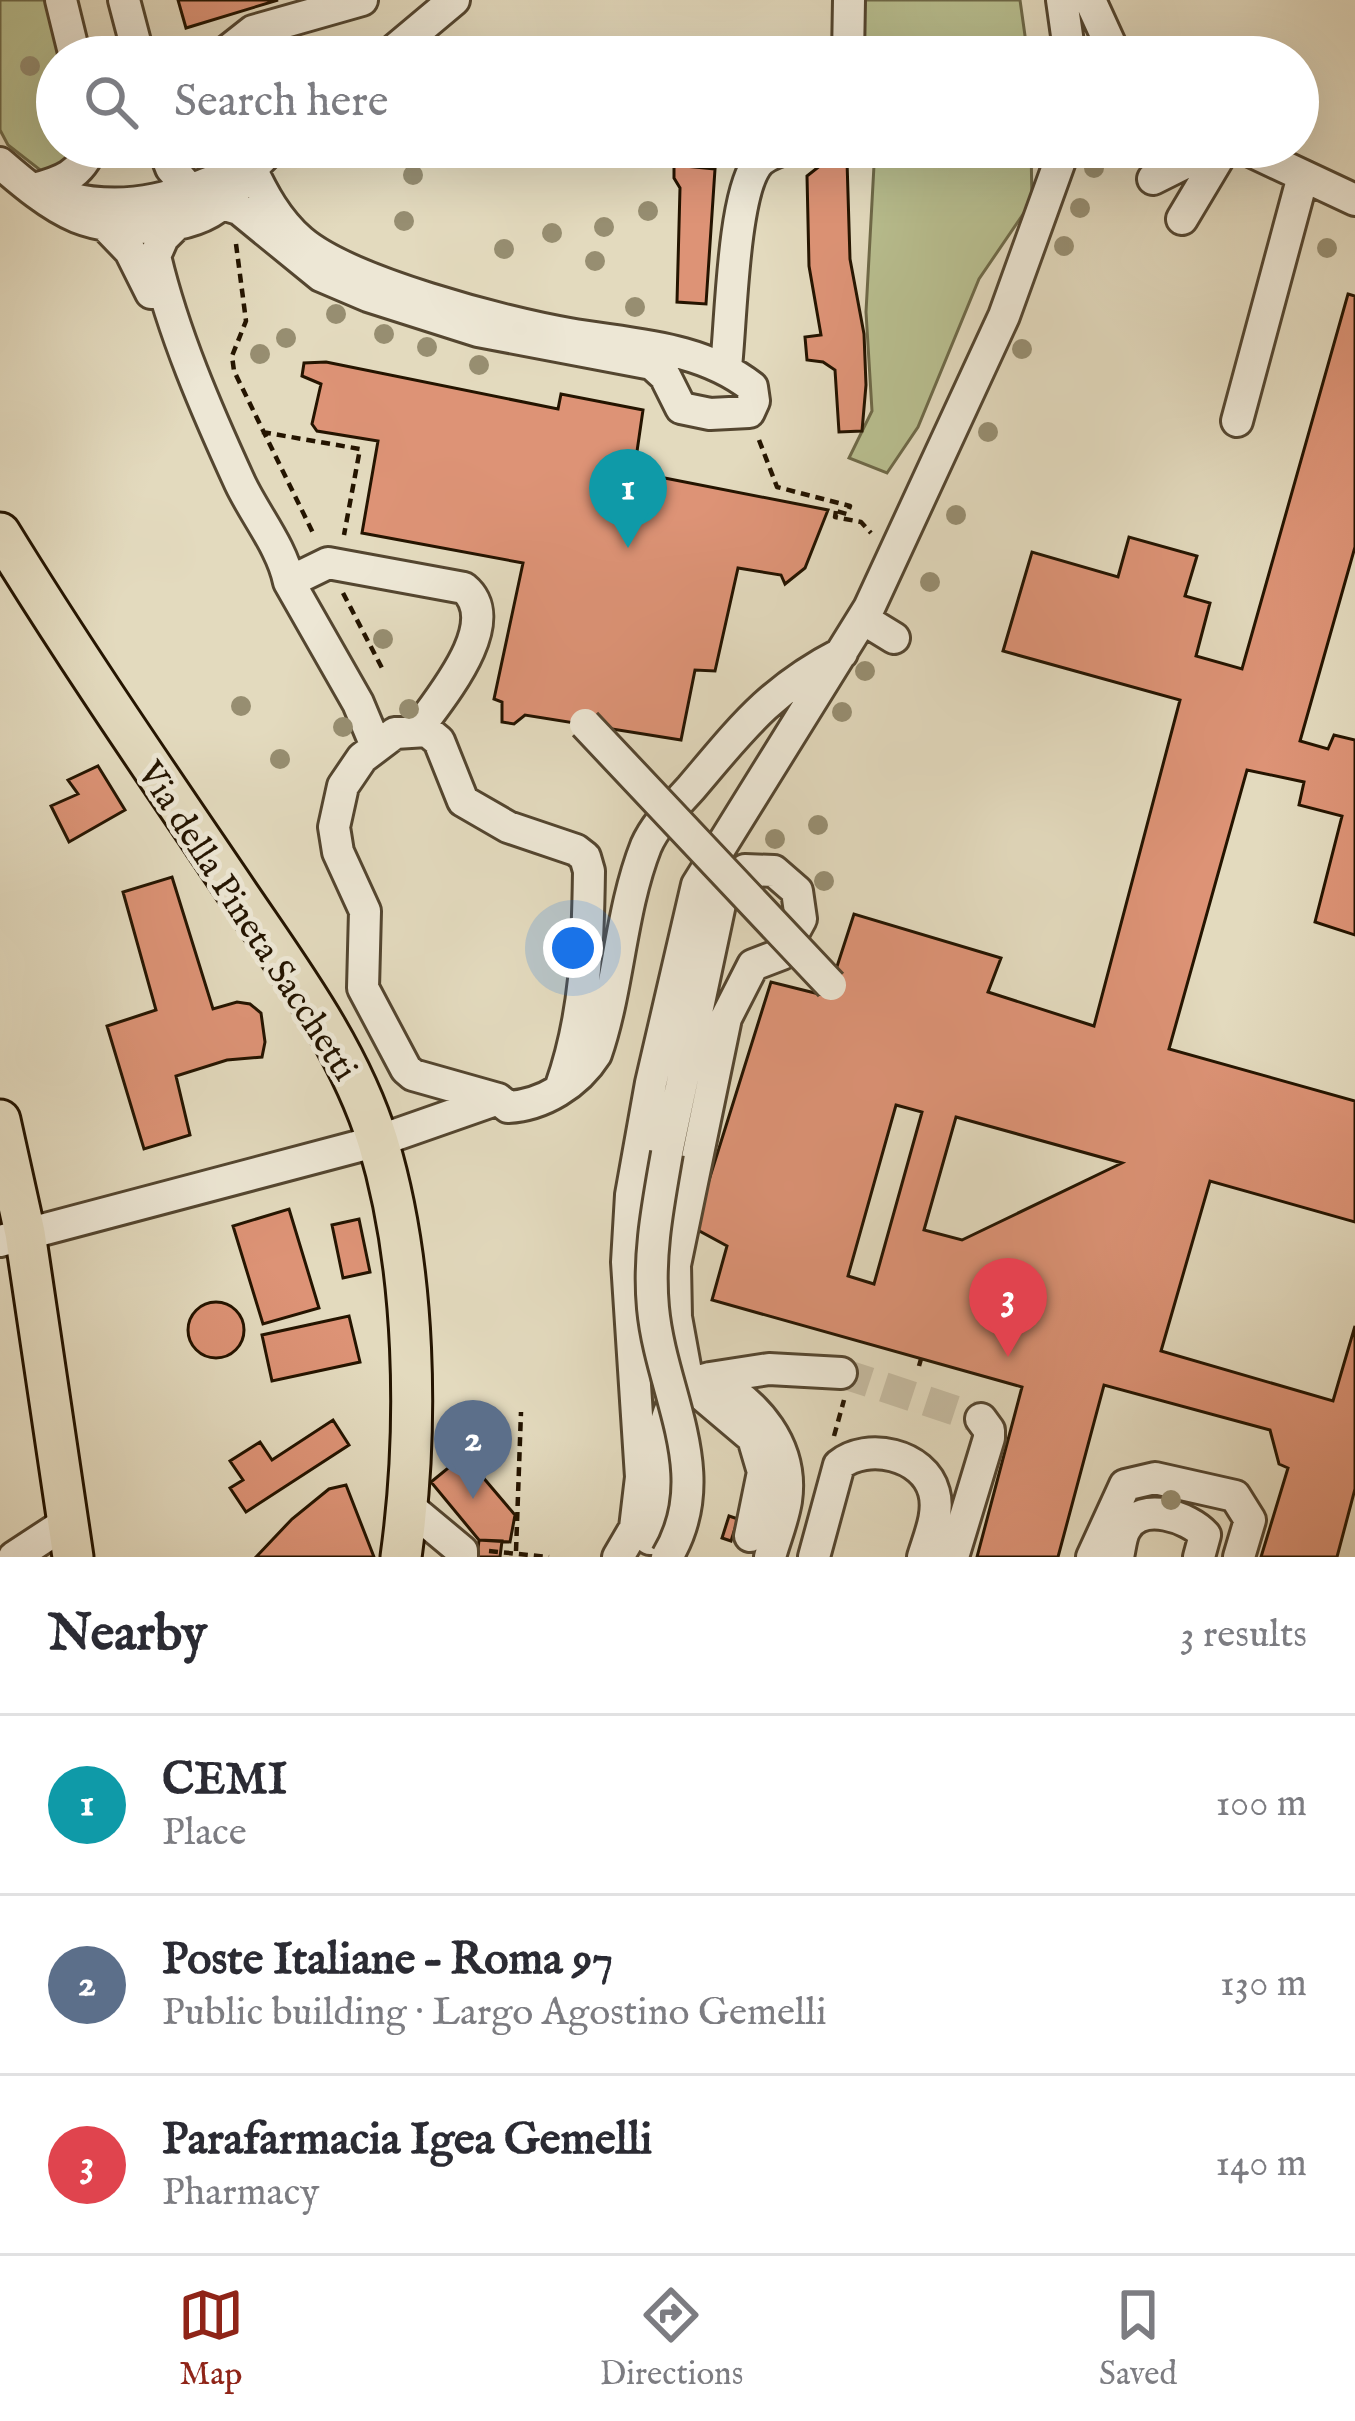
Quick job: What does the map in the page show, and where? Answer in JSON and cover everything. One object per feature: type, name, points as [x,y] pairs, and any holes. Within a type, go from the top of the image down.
[{"type":"main road","name":"Via della Pineta Sacchetti","points":[[0,533],[66,640],[307,996],[360,1092],[397,1218],[405,1290],[408,1506],[401,1557]]},
{"type":"main road","points":[[0,1120],[12,1237],[71,1539]]},
{"type":"street","points":[[61,0],[70,36]]},
{"type":"street","points":[[124,0],[133,36]]},
{"type":"street","points":[[247,36],[362,0]]},
{"type":"street","points":[[412,36],[454,0]]},
{"type":"street","points":[[848,36],[849,0]]},
{"type":"street","points":[[1062,0],[1067,36]]},
{"type":"street","points":[[1090,0],[1106,36]]},
{"type":"street","points":[[422,36],[426,25]]},
{"type":"street","points":[[0,163],[75,216],[139,227],[178,223],[222,204],[241,168]]},
{"type":"street","points":[[34,189],[69,178],[80,168]]},
{"type":"street","points":[[171,168],[192,192]]},
{"type":"street","points":[[34,189],[103,203],[165,199],[192,192],[230,168]]},
{"type":"street","points":[[222,204],[239,209],[321,276],[368,296],[478,331],[652,364],[665,376],[681,408],[710,414],[749,412],[754,401],[752,387],[726,367],[663,349],[502,320],[341,267],[302,242],[269,205],[251,168]]},
{"type":"street","points":[[726,367],[742,211],[757,168]]},
{"type":"street","points":[[618,1557],[634,1528],[641,1477],[627,1262],[631,1195],[697,885],[863,619],[1004,316],[1057,168]]},
{"type":"street","points":[[1153,179],[1176,168]]},
{"type":"street","points":[[1182,219],[1210,168]]},
{"type":"street","points":[[1277,168],[1355,221]]},
{"type":"street","points":[[1301,183],[1355,200]]},
{"type":"street","points":[[1237,421],[1301,183]]},
{"type":"street","points":[[178,223],[163,238],[155,256],[223,445],[376,746]]},
{"type":"street","points":[[104,224],[130,251],[147,281],[225,485],[273,571],[289,582]]},
{"type":"street","points":[[289,582],[335,553],[472,594],[477,619],[466,661],[418,728]]},
{"type":"street","points":[[863,619],[894,638]]},
{"type":"street","points":[[561,1086],[588,966],[588,863],[576,850],[508,827],[463,801],[439,741],[418,728],[395,733],[376,746],[343,786],[334,827],[338,852],[364,911],[363,988],[410,1072],[498,1099],[508,1107],[525,1106],[550,1099],[596,1054],[633,893],[657,827],[731,738],[777,692],[842,653]]},
{"type":"street","points":[[585,724],[831,985]]},
{"type":"street","points":[[667,1557],[683,1520],[689,1466],[658,1343],[651,1288],[653,1232],[723,890],[745,870],[774,871],[797,891],[802,913],[782,954],[753,965],[726,1018],[675,1265],[676,1317],[699,1380]]},
{"type":"street","points":[[12,1237],[378,1141],[498,1099]]},
{"type":"street","points":[[640,1557],[655,1528],[667,1423],[676,1394],[699,1380],[769,1369],[841,1373]]},
{"type":"street","points":[[699,1380],[733,1391],[774,1433],[785,1465],[786,1501],[760,1547]]},
{"type":"street","points":[[952,1557],[989,1438],[981,1419]]},
{"type":"street","points":[[814,1557],[839,1465],[856,1454],[875,1452],[907,1461],[934,1489],[935,1513],[923,1557]]},
{"type":"street","points":[[1092,1557],[1125,1485],[1155,1478],[1235,1496],[1250,1520],[1239,1557]]},
{"type":"street","points":[[408,1506],[462,1554]]},
{"type":"street","points":[[1118,1557],[1126,1527],[1141,1515],[1160,1514],[1195,1525],[1205,1535],[1199,1557]]},
{"type":"street","points":[[14,1557],[71,1539]]},
{"type":"path","points":[[236,244],[246,320],[232,356],[234,371],[262,432],[335,553],[382,670]]},
{"type":"path","points":[[749,412],[777,488],[850,506],[847,514],[836,511],[835,517],[862,522],[892,559]]},
{"type":"path","points":[[262,432],[360,449],[335,553]]},
{"type":"path","points":[[516,1552],[521,1412]]},
{"type":"path","points":[[462,1554],[516,1552],[549,1557]]},
{"type":"green space","points":[[0,0],[45,0],[54,36],[36,36],[36,167],[8,145],[0,130]]},
{"type":"green space","points":[[860,0],[1020,0],[1025,36],[864,36]]},
{"type":"green space","points":[[874,168],[1031,168],[1032,201],[979,279],[918,427],[887,473],[849,458],[872,411],[866,312]]},
{"type":"building","points":[[178,0],[278,0],[186,28]]},
{"type":"building","points":[[674,168],[715,169],[706,304],[677,302],[680,188]]},
{"type":"building","points":[[817,168],[847,168],[850,259],[864,334],[862,431],[839,432],[835,370],[807,360],[805,337],[821,335],[809,266],[807,176]]},
{"type":"building","points":[[1348,294],[1355,296],[1355,547],[1300,741],[1328,749],[1334,735],[1355,740],[1355,935],[1315,922],[1342,816],[1299,805],[1304,782],[1247,770],[1169,1049],[1355,1101],[1355,1222],[1210,1181],[1161,1351],[1333,1401],[1355,1326],[1355,1489],[1337,1557],[1261,1557],[1288,1468],[1279,1464],[1270,1430],[1104,1385],[1058,1557],[977,1557],[1022,1387],[712,1300],[727,1246],[694,1228],[771,982],[823,995],[831,985],[854,914],[1001,958],[988,992],[1094,1026],[1180,700],[1003,651],[1032,552],[1118,577],[1129,537],[1197,556],[1185,596],[1210,603],[1196,656],[1242,669]],"holes":[[[896,1105],[922,1112],[874,1284],[848,1276]],[[956,1117],[1122,1163],[962,1240],[924,1230]]]},
{"type":"building","points":[[326,362],[558,409],[561,394],[643,410],[634,472],[828,510],[805,568],[785,584],[781,575],[738,568],[715,671],[695,670],[681,740],[525,715],[514,724],[502,722],[502,702],[494,699],[523,563],[362,533],[378,441],[317,431],[312,424],[321,384],[302,376],[304,363]]},
{"type":"building","points":[[98,766],[125,810],[69,842],[51,806],[78,794],[68,780]]},
{"type":"building","points":[[172,877],[213,1009],[237,1002],[250,1004],[261,1013],[265,1042],[262,1057],[227,1060],[176,1076],[190,1135],[144,1149],[107,1026],[156,1010],[123,892]]},
{"type":"building","points":[[289,1209],[319,1308],[263,1324],[233,1226]]},
{"type":"building","points":[[359,1219],[370,1272],[343,1278],[332,1225]]},
{"type":"building","points":[[216,1302],[236,1310],[244,1330],[236,1350],[216,1358],[196,1350],[188,1330],[196,1310]]},
{"type":"building","points":[[349,1316],[360,1362],[272,1381],[262,1335]]},
{"type":"building","points":[[333,1420],[349,1445],[246,1512],[230,1488],[243,1480],[230,1461],[260,1442],[272,1460]]},
{"type":"building","points":[[464,1455],[515,1515],[510,1542],[479,1540],[431,1482]]},
{"type":"building","points":[[346,1485],[374,1557],[256,1557],[329,1489]]},
{"type":"building","points":[[729,1516],[738,1519],[731,1541],[722,1538]]},
{"type":"building","points":[[479,1540],[502,1541],[500,1557],[477,1557]]},
{"type":"tunnel","points":[[841,1373],[981,1419]]},
{"type":"place","name":"CEMI","points":[[628,548]]},
{"type":"place","name":"Parafarmacia Igea Gemelli","points":[[1008,1357]]},
{"type":"place","name":"Poste Italiane – Roma 97","points":[[473,1499]]}]
